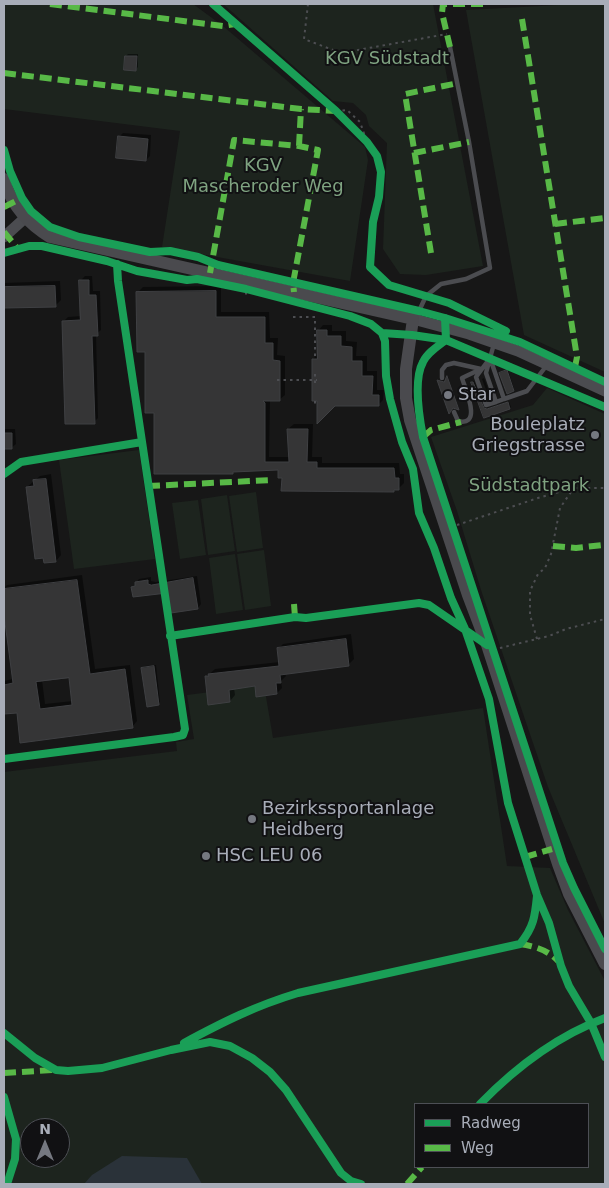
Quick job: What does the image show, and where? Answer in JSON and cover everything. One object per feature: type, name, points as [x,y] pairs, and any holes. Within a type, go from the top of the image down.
[{"type":"main road","points":[[4,179],[13,203],[25,218],[50,237],[416,319],[408,349],[406,369],[408,409],[418,447],[487,645],[558,864],[569,894],[605,964]]},
{"type":"street","points":[[4,237],[25,218]]},
{"type":"street","points":[[416,319],[518,350],[605,391]]},
{"type":"lane","points":[[416,319],[426,296],[441,284],[466,279],[490,268],[469,142],[450,47]]},
{"type":"lane","points":[[494,343],[486,373],[496,402]]},
{"type":"lane","points":[[490,358],[476,377],[486,405],[528,391],[548,364]]},
{"type":"lane","points":[[490,358],[504,399]]},
{"type":"lane","points":[[442,378],[442,370],[446,365],[454,363],[481,369]]},
{"type":"lane","points":[[454,412],[458,421],[466,422],[471,416],[471,409],[462,378],[481,369]]},
{"type":"path","points":[[308,4],[304,39],[341,53],[447,34]]},
{"type":"path","points":[[437,4],[443,4]]},
{"type":"path","points":[[336,112],[347,110],[360,122],[367,142]]},
{"type":"path","points":[[293,318],[315,318],[315,358]]},
{"type":"path","points":[[315,374],[315,385]]},
{"type":"path","points":[[277,380],[316,380]]},
{"type":"path","points":[[315,401],[315,407]]},
{"type":"path","points":[[446,529],[573,488],[605,488]]},
{"type":"path","points":[[536,639],[530,615],[530,591],[538,574],[545,568],[551,554],[560,508],[573,488]]},
{"type":"path","points":[[487,645],[494,649],[499,648],[605,619]]},
{"type":"green space","name":"KGV Mascheroder Weg","points":[[4,4],[193,4],[223,26],[365,147],[368,160],[350,281],[162,247],[180,131],[4,109]]},
{"type":"green space","name":"KGV Südstadt","points":[[223,4],[433,4],[483,266],[426,275],[400,274],[383,249],[387,143],[369,126],[366,115],[353,103],[333,101]]},
{"type":"green space","points":[[605,4],[605,372],[524,335],[466,10]]},
{"type":"green space","name":"Südstadtpark","points":[[547,388],[605,414],[605,924],[548,787],[431,437],[533,405]]},
{"type":"green space","points":[[139,450],[155,559],[74,569],[59,460]]},
{"type":"green space","points":[[256,492],[263,548],[237,552],[229,496]]},
{"type":"green space","points":[[227,495],[235,551],[208,555],[201,499]]},
{"type":"green space","points":[[198,500],[206,555],[180,559],[172,503]]},
{"type":"green space","points":[[264,550],[271,606],[245,610],[237,554]]},
{"type":"green space","points":[[235,554],[243,610],[216,614],[209,558]]},
{"type":"green space","points":[[264,685],[273,738],[483,708],[507,866],[550,868],[568,910],[605,981],[605,1184],[4,1184],[4,772],[177,751],[176,742],[194,739],[187,695]]},
{"type":"shaded area","points":[[122,1156],[187,1158],[202,1184],[84,1184],[92,1175]]},
{"type":"building","points":[[125,56],[137,56],[136,71],[124,70]]},
{"type":"building","points":[[118,136],[148,139],[146,161],[116,158]]},
{"type":"building","points":[[79,280],[89,280],[89,295],[96,295],[98,336],[92,336],[95,424],[65,424],[62,321],[80,320]]},
{"type":"building","points":[[55,286],[56,307],[4,308],[4,287]]},
{"type":"building","points":[[216,291],[216,317],[265,317],[265,343],[273,343],[273,360],[280,361],[280,401],[263,401],[265,403],[265,462],[289,462],[287,429],[308,429],[307,462],[317,462],[317,468],[394,468],[395,478],[399,478],[399,490],[394,490],[394,492],[281,491],[282,478],[278,478],[278,470],[233,472],[233,474],[154,474],[154,413],[145,413],[145,352],[137,352],[136,292]]},
{"type":"building","points":[[317,330],[327,330],[327,336],[341,336],[341,346],[352,347],[352,361],[362,361],[362,376],[373,376],[372,395],[379,395],[379,406],[335,406],[317,424],[317,401],[312,401],[312,359],[317,359]]},
{"type":"building","points":[[507,370],[514,391],[507,394],[499,373]]},
{"type":"building","name":"Star","points":[[447,376],[459,410],[453,408],[449,414],[437,380],[444,382]]},
{"type":"building","points":[[471,382],[473,382],[484,408],[487,409],[508,402],[510,409],[484,418]]},
{"type":"building","points":[[4,433],[12,433],[12,449],[4,449]]},
{"type":"building","points":[[46,479],[56,562],[44,563],[43,558],[35,559],[26,487],[34,486],[33,480]]},
{"type":"building","points":[[193,578],[198,609],[171,613],[167,593],[133,597],[131,587],[135,586],[135,582],[148,580],[148,584],[151,585]]},
{"type":"building","points":[[77,580],[90,674],[125,669],[133,728],[20,743],[17,713],[4,714],[4,685],[13,683],[4,615],[4,589]],"holes":[[[69,678],[72,705],[40,709],[36,682]]]},
{"type":"building","points":[[346,639],[349,666],[280,675],[281,683],[276,683],[277,694],[256,697],[255,686],[229,690],[230,702],[208,705],[205,676],[209,676],[208,674],[279,666],[277,648]]},
{"type":"building","points":[[154,666],[159,705],[147,707],[141,668]]},
{"type":"marked path","points":[[50,4],[223,26],[235,24]]},
{"type":"marked path","points":[[450,47],[442,13],[443,4],[486,4]]},
{"type":"marked path","points":[[522,19],[577,357],[575,367]]},
{"type":"marked path","points":[[4,73],[301,109],[336,111]]},
{"type":"marked path","points":[[431,253],[405,94],[458,83]]},
{"type":"marked path","points":[[299,146],[301,109]]},
{"type":"marked path","points":[[210,273],[234,140],[299,146],[318,150],[293,283],[294,292]]},
{"type":"marked path","points":[[414,153],[469,142]]},
{"type":"marked path","points":[[4,207],[22,198]]},
{"type":"marked path","points":[[555,224],[605,218]]},
{"type":"marked path","points":[[4,232],[18,249]]},
{"type":"marked path","points":[[423,437],[431,430],[461,422]]},
{"type":"marked path","points":[[148,486],[272,480]]},
{"type":"marked path","points":[[553,546],[576,548],[603,545]]},
{"type":"marked path","points":[[294,604],[295,617]]},
{"type":"marked path","points":[[525,857],[552,849]]},
{"type":"marked path","points":[[520,944],[540,949],[558,961]]},
{"type":"marked path","points":[[4,1073],[54,1070]]},
{"type":"marked path","points":[[407,1184],[421,1168]]},
{"type":"cycle path","points":[[213,4],[336,111],[367,142],[377,156],[381,172],[379,197],[373,222],[370,267],[389,285],[449,303],[506,331]]},
{"type":"cycle path","points":[[4,150],[10,171],[22,198],[31,211],[50,227],[79,237],[150,252],[170,251],[198,257],[218,265],[445,318],[520,342],[605,382]]},
{"type":"cycle path","points":[[4,253],[29,246],[42,246],[107,261],[137,271],[187,280],[197,279],[246,289],[350,316],[371,324],[382,333],[446,340],[605,407]]},
{"type":"cycle path","points":[[4,759],[174,737],[183,735],[185,729],[117,264]]},
{"type":"cycle path","points":[[445,318],[446,340],[427,356],[418,378],[418,398],[423,437],[563,863],[605,949]]},
{"type":"cycle path","points":[[382,333],[385,341],[386,376],[390,399],[402,442],[413,469],[419,513],[434,548],[451,598],[465,629],[489,699],[508,803],[537,895],[549,923],[561,966],[569,986],[591,1023],[605,1057]]},
{"type":"cycle path","points":[[4,474],[21,462],[142,442]]},
{"type":"cycle path","points":[[170,636],[295,617],[306,618],[419,603],[429,605],[487,645]]},
{"type":"cycle path","points":[[184,1043],[240,1015],[298,993],[520,944],[533,921],[537,896]]},
{"type":"cycle path","points":[[481,1103],[508,1077],[554,1043],[587,1025],[605,1018]]},
{"type":"cycle path","points":[[4,1033],[35,1058],[56,1070],[68,1071],[102,1068],[210,1042],[230,1046],[252,1058],[270,1072],[286,1090],[341,1173],[351,1181],[361,1184]]},
{"type":"cycle path","points":[[4,1097],[16,1139],[15,1159],[7,1184]]},
{"type":"place","name":"Star","points":[[448,395]]},
{"type":"place","name":"Bouleplatz Griegstrasse","points":[[595,435]]},
{"type":"place","name":"Bezirkssportanlage Heidberg","points":[[252,819]]},
{"type":"place","name":"HSC LEU 06","points":[[206,856]]}]
